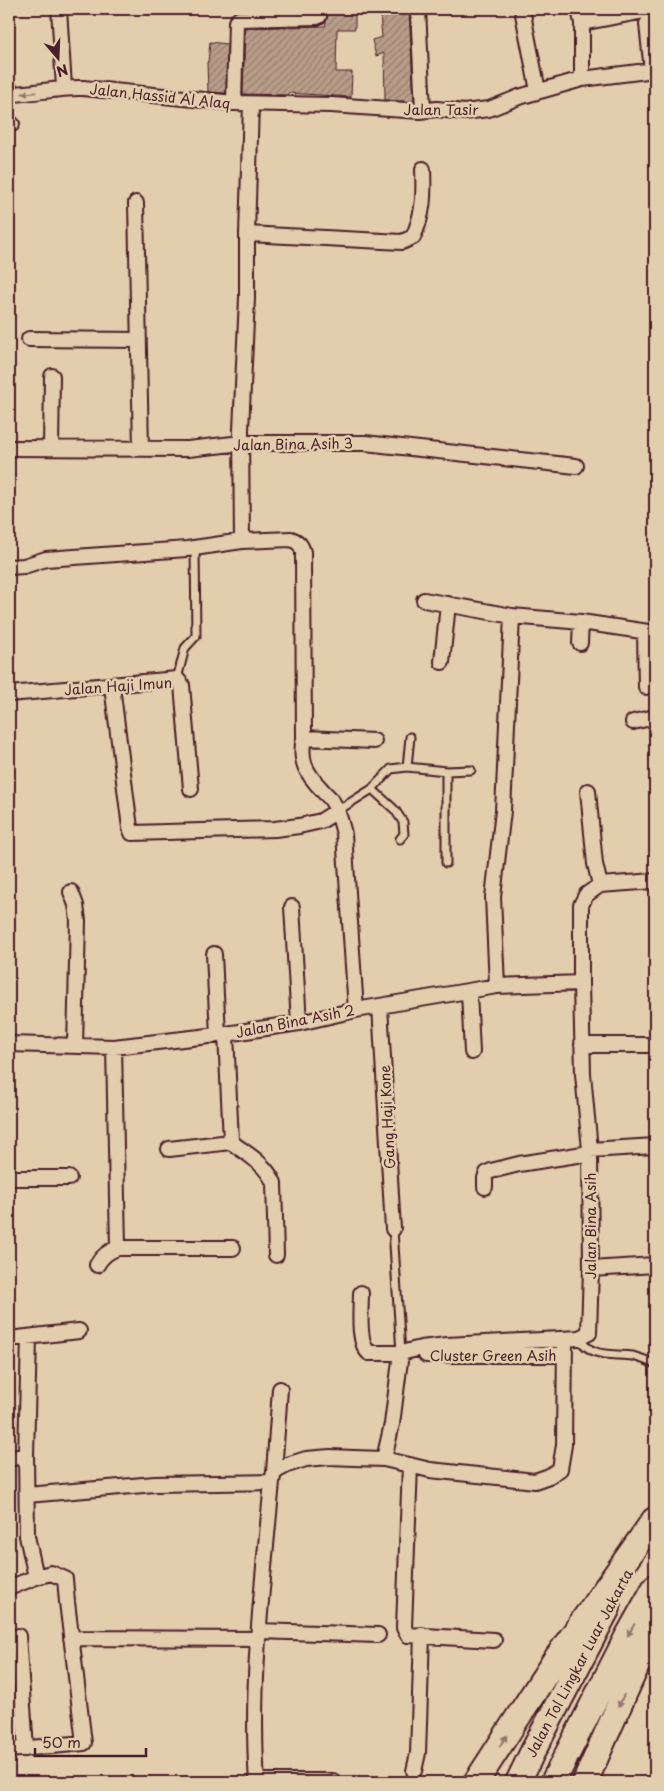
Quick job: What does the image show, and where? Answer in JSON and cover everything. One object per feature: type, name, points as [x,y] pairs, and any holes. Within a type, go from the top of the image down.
[{"type":"highway","points":[[476,1782],[554,1663],[655,1519]]},
{"type":"highway","name":"Jalan Tol Lingkar Luar Jakarta","points":[[518,1782],[655,1519]]},
{"type":"highway","points":[[554,1782],[627,1637],[655,1587]]},
{"type":"highway","points":[[585,1782],[655,1625]]},
{"type":"street","points":[[59,9],[64,88]]},
{"type":"street","points":[[234,103],[236,22],[239,20],[264,18],[317,17],[319,16],[320,9]]},
{"type":"street","points":[[418,9],[423,110]]},
{"type":"street","points":[[522,9],[538,91]]},
{"type":"street","points":[[582,79],[581,16],[655,9]]},
{"type":"street","points":[[647,24],[654,70]]},
{"type":"street","name":"Jalan Tasir","points":[[252,104],[331,105],[423,110],[437,109],[464,112],[489,109],[538,91],[582,79],[654,70]]},
{"type":"street","name":"Jalan Hassid Al Alaq","points":[[9,94],[33,93],[64,88],[153,94],[252,104]]},
{"type":"street","points":[[242,542],[243,368],[247,298],[247,234],[252,104]]},
{"type":"street","points":[[247,234],[402,242],[413,237],[421,216],[424,199],[423,169]]},
{"type":"street","points":[[136,203],[141,449]]},
{"type":"street","points":[[30,339],[139,340]]},
{"type":"street","points":[[51,448],[52,376]]},
{"type":"street","name":"Jalan Bina Asih 3","points":[[9,448],[188,449],[242,443],[379,444],[576,466]]},
{"type":"street","points":[[9,567],[24,566],[46,559],[195,548],[242,542],[291,539],[298,541],[304,552],[304,738],[301,750],[304,764],[310,777],[331,799],[337,810],[344,834],[356,1010]]},
{"type":"street","points":[[424,600],[512,616],[581,622],[650,633],[646,688]]},
{"type":"street","points":[[442,662],[448,604]]},
{"type":"street","points":[[497,986],[493,897],[503,811],[512,616]]},
{"type":"street","points":[[580,643],[581,622]]},
{"type":"street","name":"Jalan Haji Imun","points":[[9,694],[177,679],[182,685],[191,789]]},
{"type":"street","points":[[112,686],[132,833],[291,827],[321,821],[337,810]]},
{"type":"street","points":[[633,722],[655,717]]},
{"type":"street","points":[[304,738],[374,741]]},
{"type":"street","points":[[588,791],[595,864],[600,885],[655,881]]},
{"type":"street","name":"Jalan Bina Asih","points":[[579,1338],[586,1336],[590,1330],[591,1269],[590,1151],[582,1045],[581,906],[586,895],[600,885]]},
{"type":"street","points":[[72,892],[78,922],[75,1046]]},
{"type":"street","points":[[292,907],[299,1023]]},
{"type":"street","points":[[214,954],[231,1142]]},
{"type":"street","name":"Jalan Bina Asih 2","points":[[9,1044],[114,1048],[222,1035],[299,1023],[356,1010],[497,986],[581,983]]},
{"type":"street","points":[[469,992],[472,1052]]},
{"type":"street","name":"Gang Haji Kone","points":[[380,1006],[393,1229]]},
{"type":"street","points":[[582,1045],[655,1044]]},
{"type":"street","points":[[114,1048],[118,1248]]},
{"type":"street","points":[[169,1149],[231,1142],[264,1168],[274,1183],[276,1255]]},
{"type":"street","points":[[485,1187],[484,1178],[487,1173],[519,1164],[590,1151],[655,1146]]},
{"type":"street","points":[[9,1176],[16,1178],[69,1178]]},
{"type":"street","points":[[97,1265],[100,1259],[109,1251],[118,1248],[233,1248]]},
{"type":"street","points":[[591,1269],[655,1265]]},
{"type":"street","points":[[361,1293],[361,1334],[366,1350],[369,1353],[401,1353],[447,1345],[579,1338]]},
{"type":"street","points":[[9,1339],[79,1331]]},
{"type":"street","points":[[29,1338],[26,1455],[27,1536],[36,1578]]},
{"type":"street","points":[[27,1495],[155,1484],[273,1477],[296,1461],[317,1458],[384,1460],[430,1470],[535,1481],[549,1476],[560,1469],[564,1445],[565,1339]]},
{"type":"street","points":[[384,1460],[392,1424],[401,1353]]},
{"type":"street","name":"Cluster Green Asih","points":[[421,1355],[565,1355]]},
{"type":"street","points":[[280,1389],[258,1635],[255,1740],[257,1782],[333,1780]]},
{"type":"street","points":[[9,1459],[26,1455]]},
{"type":"street","points":[[410,1465],[404,1628],[408,1634],[494,1640]]},
{"type":"street","points":[[9,1588],[51,1574],[65,1579],[84,1743],[9,1750]]},
{"type":"street","points":[[71,1638],[378,1635]]},
{"type":"street","points":[[414,1770],[418,1753],[422,1635]]},
{"type":"street","points":[[18,1636],[26,1749]]},
{"type":"lane","points":[[177,679],[185,648],[196,636],[195,548]]},
{"type":"lane","points":[[407,767],[410,737]]},
{"type":"lane","points":[[337,810],[372,789],[391,769],[407,767],[471,770]]},
{"type":"lane","points":[[446,770],[446,863]]},
{"type":"lane","points":[[372,789],[395,810],[403,822],[404,834],[400,839]]},
{"type":"lane","points":[[393,1229],[401,1353]]},
{"type":"lane","points":[[579,1338],[583,1345],[596,1353],[632,1356],[655,1364]]},
{"type":"building","points":[[329,9],[355,9],[355,29],[337,29],[336,72],[352,72],[351,97],[288,93],[288,95],[243,94],[245,28],[325,26]]},
{"type":"building","points":[[409,11],[414,102],[385,100],[384,53],[376,56],[372,40],[382,37],[380,14]]},
{"type":"building","points":[[210,42],[227,44],[226,93],[208,92],[207,62]]}]
